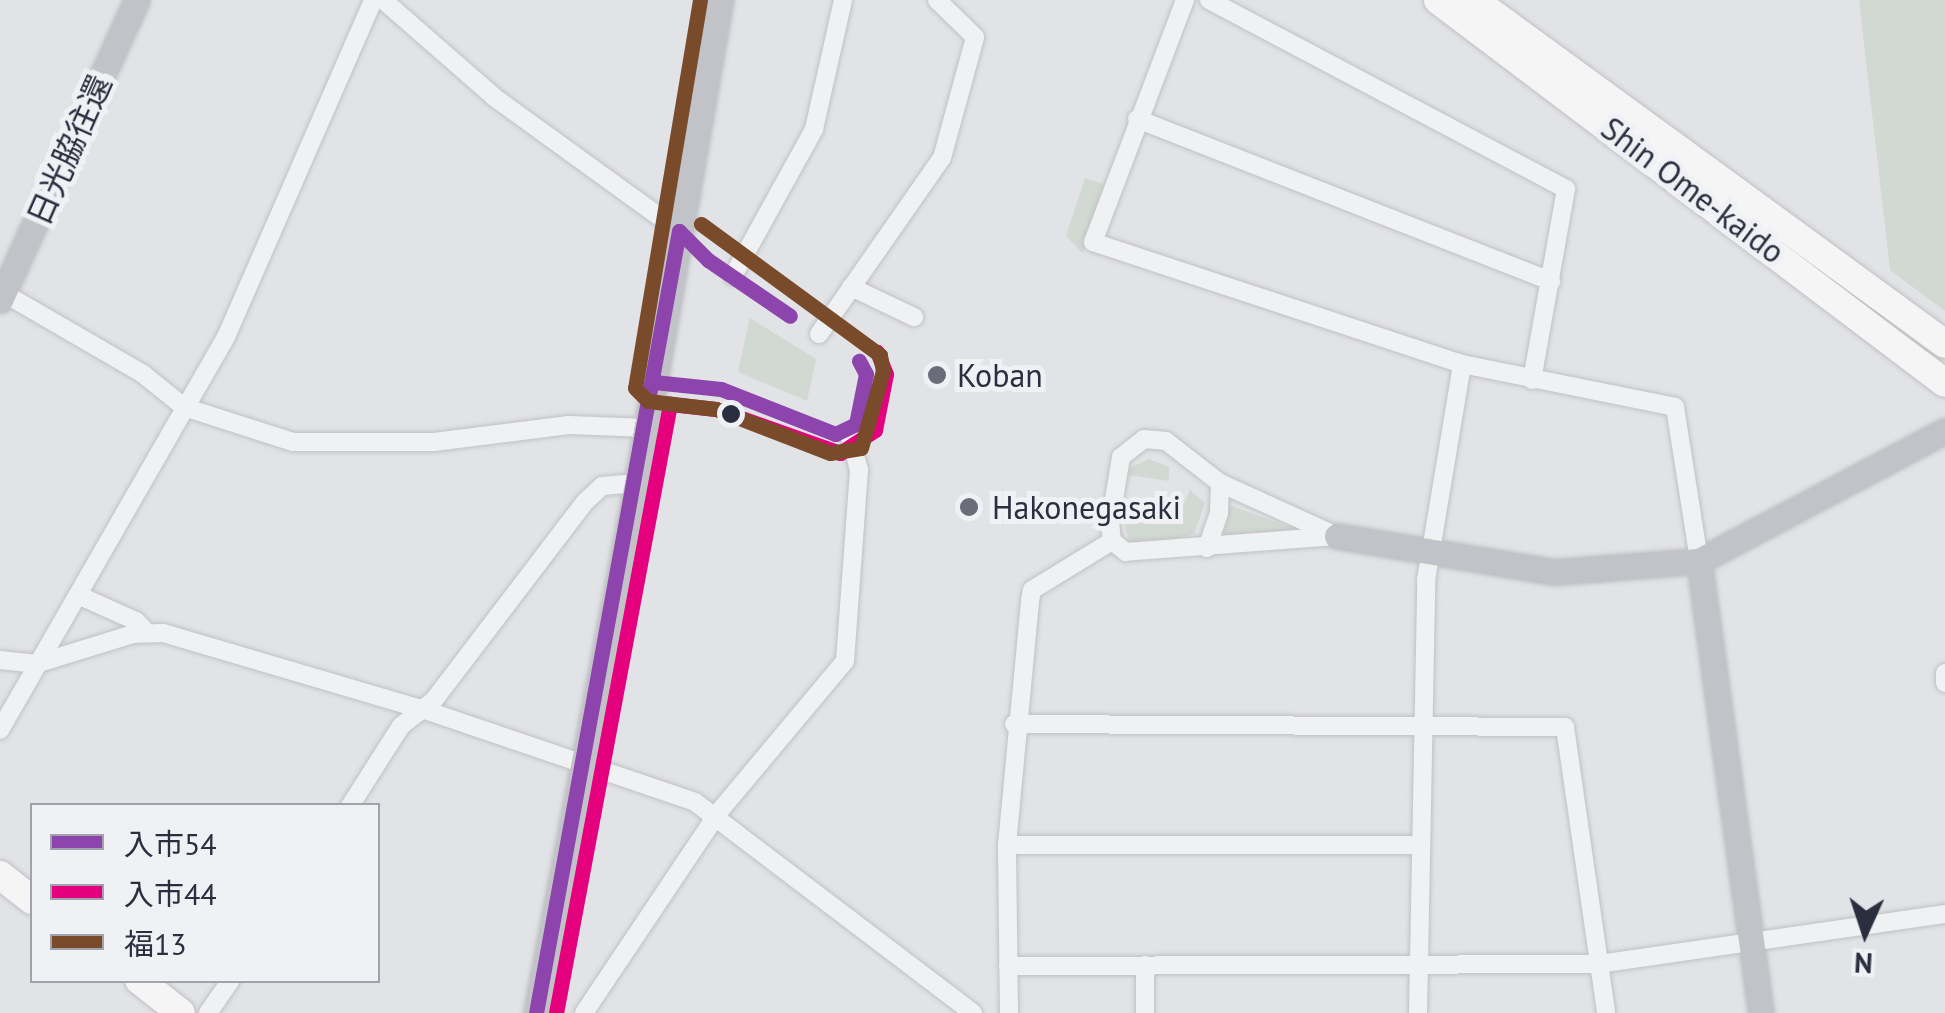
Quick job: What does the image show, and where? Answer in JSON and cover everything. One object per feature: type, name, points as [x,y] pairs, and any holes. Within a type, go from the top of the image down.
[{"type":"main road","name":"Shin Ome-kaido","points":[[1438,0],[1945,383]]},
{"type":"main road","name":"Shin Ome-kaido","points":[[1474,0],[1945,344]]},
{"type":"main road","points":[[0,875],[30,898]]},
{"type":"main road","points":[[141,983],[170,1010]]},
{"type":"street","name":"日光脇往還","points":[[1,295],[137,0]]},
{"type":"street","points":[[0,730],[226,337],[372,0]]},
{"type":"street","points":[[382,0],[494,97],[679,231]]},
{"type":"street","points":[[536,1013],[637,483],[720,0]]},
{"type":"street","points":[[733,276],[814,129],[843,0]]},
{"type":"street","points":[[818,334],[942,158],[976,37],[937,0]]},
{"type":"street","points":[[1185,0],[1093,242],[1462,364],[1675,407],[1700,560],[1762,1013]]},
{"type":"street","points":[[1209,0],[1566,188],[1532,380]]},
{"type":"street","points":[[1137,119],[1551,280]]},
{"type":"street","points":[[851,287],[914,317]]},
{"type":"street","points":[[1,295],[143,374],[184,407],[251,431],[328,444],[434,442],[569,425],[646,428]]},
{"type":"street","points":[[1418,1013],[1423,724],[1431,553],[1462,364]]},
{"type":"street","points":[[1112,541],[1121,457],[1130,445],[1166,441],[1220,483],[1337,536],[1585,574],[1700,560],[1945,430]]},
{"type":"street","points":[[584,1013],[718,814],[845,661],[859,470],[850,432]]},
{"type":"street","points":[[352,803],[401,726],[422,709],[584,502],[602,486],[637,483]]},
{"type":"street","points":[[1207,548],[1220,514],[1220,483]]},
{"type":"street","points":[[1112,541],[1126,552],[1337,536]]},
{"type":"street","points":[[1009,1013],[1007,845],[1014,724],[1032,590],[1112,541]]},
{"type":"street","points":[[80,596],[136,621],[146,632]]},
{"type":"street","points":[[0,660],[36,664],[146,632],[422,709],[584,765],[718,814],[974,1013]]},
{"type":"street","points":[[1945,673],[1945,684]]},
{"type":"street","points":[[1014,724],[1565,726],[1606,1013]]},
{"type":"street","points":[[1007,845],[1421,844]]},
{"type":"street","points":[[1008,966],[1598,964],[1945,914]]},
{"type":"street","points":[[1145,965],[1145,1013]]},
{"type":"street","points":[[208,1013],[228,983]]},
{"type":"shaded area","points":[[1859,0],[1945,0],[1945,311],[1890,270]]},
{"type":"shaded area","points":[[1085,178],[1103,184],[1083,254],[1066,236]]},
{"type":"shaded area","points":[[750,318],[816,359],[807,401],[738,372]]},
{"type":"shaded area","points":[[1149,459],[1169,467],[1169,481],[1129,475],[1131,467]]},
{"type":"shaded area","points":[[1190,490],[1205,503],[1194,534],[1150,545],[1130,543],[1122,516],[1176,522]]},
{"type":"shaded area","points":[[1229,505],[1295,529],[1295,532],[1224,535]]},
{"type":"transit line","name":"福13","points":[[700,0],[635,388],[648,401],[716,409],[830,453],[861,448],[883,371],[880,355],[701,224]]},
{"type":"transit line","name":"入市54","points":[[679,231],[708,260],[790,316]]},
{"type":"transit line","name":"入市54","points":[[536,1013],[679,231]]},
{"type":"transit line","name":"入市44","points":[[556,1013],[670,404],[716,409],[840,453],[875,430],[886,374],[877,352]]},
{"type":"transit line","name":"入市54","points":[[654,382],[721,389],[835,434],[856,424],[866,374],[859,361]]},
{"type":"place","name":"Koban","points":[[937,375]]},
{"type":"place","name":"Hakonegasaki","points":[[969,507]]}]
